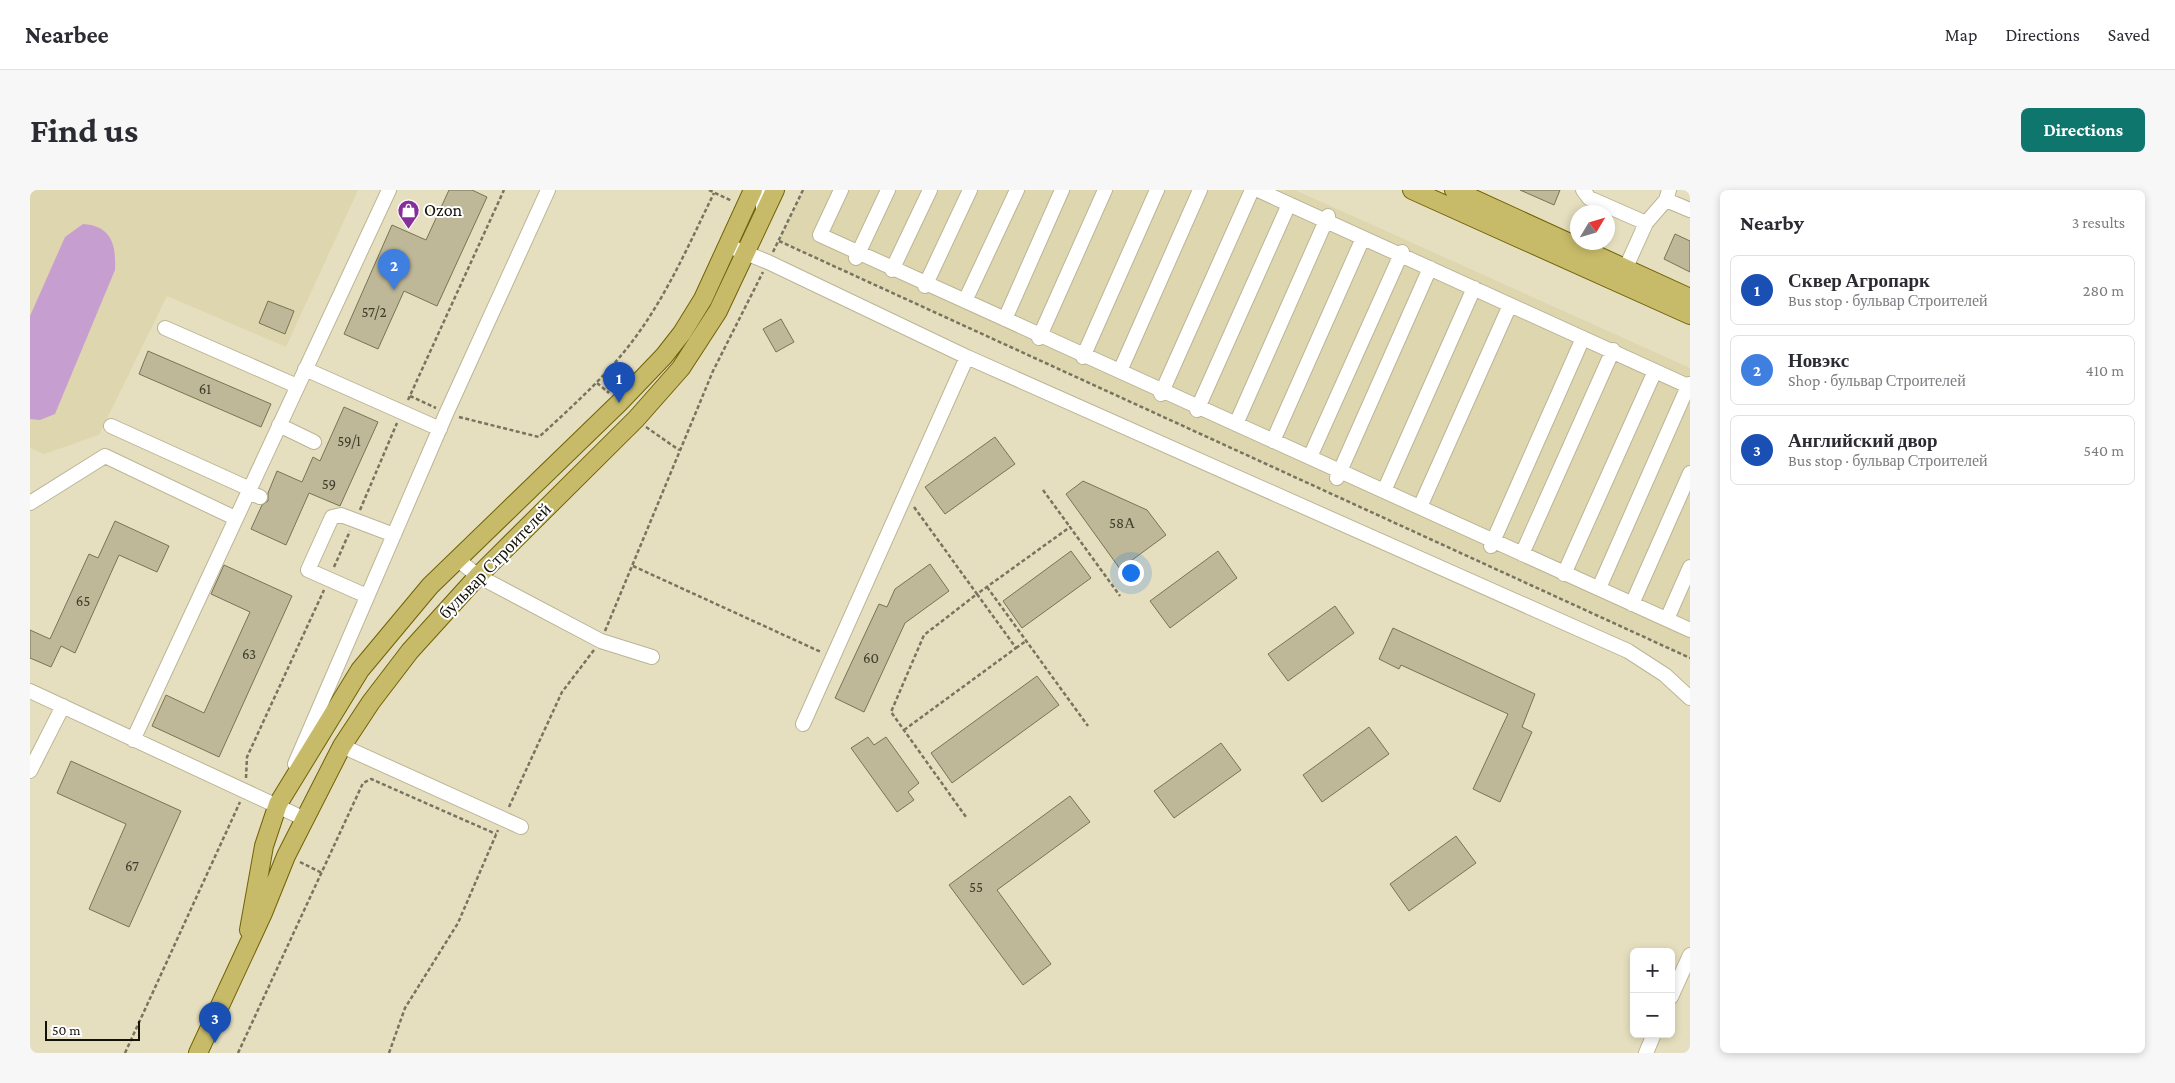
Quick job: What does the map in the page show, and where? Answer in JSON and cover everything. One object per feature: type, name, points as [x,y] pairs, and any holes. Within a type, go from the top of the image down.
[{"type":"main road","name":"бульвар Строителей","points":[[245,952],[264,846],[278,804],[360,670],[394,627],[457,559],[619,403],[664,356],[682,334],[703,299],[753,190]]},
{"type":"main road","name":"бульвар Строителей","points":[[198,1053],[245,952],[286,856],[342,746],[386,681],[478,576],[636,419],[681,368],[718,311],[775,190]]},
{"type":"main road","points":[[1412,190],[1690,316]]},
{"type":"main road","points":[[1454,190],[1626,267],[1690,298]]},
{"type":"street","points":[[133,740],[235,518],[253,493],[279,425],[389,190]]},
{"type":"street","name":"бульвар Строителей","points":[[278,804],[446,414],[548,190]]},
{"type":"street","points":[[763,190],[763,215]]},
{"type":"street","points":[[840,190],[820,235],[857,255],[965,300],[1039,336],[1310,458],[1338,474],[1384,491],[1492,543],[1522,554],[1690,630]]},
{"type":"street","points":[[857,255],[888,190]]},
{"type":"street","points":[[893,269],[930,190]]},
{"type":"street","points":[[926,284],[970,190]]},
{"type":"street","points":[[965,300],[1017,190]]},
{"type":"street","points":[[1004,319],[1062,190]]},
{"type":"street","points":[[1039,336],[1105,190]]},
{"type":"street","points":[[1084,356],[1158,190]]},
{"type":"street","points":[[1120,371],[1200,190]]},
{"type":"street","points":[[1162,392],[1252,190]]},
{"type":"street","points":[[1258,190],[1327,218],[1363,238],[1401,253],[1510,305],[1689,386],[1598,588]]},
{"type":"street","points":[[1582,190],[1588,198],[1646,223]]},
{"type":"street","points":[[1619,284],[1646,223],[1667,195],[1690,210]]},
{"type":"street","points":[[1198,408],[1289,204]]},
{"type":"street","points":[[1236,424],[1327,218]]},
{"type":"street","points":[[1273,441],[1363,238]]},
{"type":"street","points":[[727,246],[768,262],[966,357],[1628,651],[1665,675],[1690,698]]},
{"type":"street","points":[[1310,458],[1401,253]]},
{"type":"street","points":[[1338,474],[1430,268]]},
{"type":"street","points":[[1384,491],[1474,288]]},
{"type":"street","points":[[1420,507],[1510,305]]},
{"type":"street","points":[[165,328],[297,386]]},
{"type":"street","points":[[1492,543],[1583,338]]},
{"type":"street","points":[[1522,554],[1613,350]]},
{"type":"street","points":[[803,724],[906,496],[966,357]]},
{"type":"street","points":[[305,369],[440,430]]},
{"type":"street","points":[[1564,574],[1655,370]]},
{"type":"street","points":[[279,425],[314,442]]},
{"type":"street","points":[[111,426],[253,493]]},
{"type":"street","points":[[30,503],[105,456],[235,518]]},
{"type":"street","points":[[1632,604],[1690,473]]},
{"type":"street","points":[[367,596],[308,570],[332,517],[341,515],[394,535]]},
{"type":"street","points":[[457,559],[478,576],[601,641],[652,657]]},
{"type":"street","points":[[1667,619],[1690,567]]},
{"type":"street","points":[[343,656],[351,666],[360,670]]},
{"type":"street","points":[[30,691],[133,740],[278,804],[305,819]]},
{"type":"street","points":[[30,771],[63,706]]},
{"type":"street","points":[[342,746],[521,827]]},
{"type":"street","points":[[1673,993],[1690,955]]},
{"type":"street","points":[[1646,1053],[1652,1038]]},
{"type":"path","points":[[125,1053],[245,790],[247,757],[504,190]]},
{"type":"path","points":[[708,190],[745,207]]},
{"type":"path","points":[[389,1053],[405,1008],[458,923],[496,834],[562,692],[601,641],[634,566],[713,371],[803,190]]},
{"type":"path","points":[[410,396],[446,414],[540,437],[597,383],[642,329],[683,257],[714,193]]},
{"type":"path","points":[[779,241],[1690,658]]},
{"type":"path","points":[[1043,490],[1120,596]]},
{"type":"path","points":[[906,496],[1016,648]]},
{"type":"path","points":[[966,817],[890,712],[924,635],[1070,527]]},
{"type":"path","points":[[634,566],[820,650],[831,660]]},
{"type":"path","points":[[987,587],[1088,726]]},
{"type":"path","points":[[904,730],[1026,641]]},
{"type":"path","points":[[238,1053],[363,783],[371,779],[496,834]]},
{"type":"path","points":[[299,861],[322,873]]},
{"type":"shaded area","points":[[30,190],[358,190],[286,347],[167,296],[99,435],[44,454],[30,448]]},
{"type":"shaded area","points":[[804,190],[1295,190],[1690,368],[1690,658],[779,241]]},
{"type":"shaded area","points":[[83,224],[100,229],[110,238],[113,245],[115,270],[55,414],[40,420],[30,419],[30,316],[65,237]]},
{"type":"building","points":[[449,190],[472,190],[487,197],[437,306],[404,291],[378,349],[344,334],[392,225],[426,240]]},
{"type":"building","points":[[1520,190],[1560,190],[1554,205]]},
{"type":"building","points":[[1675,234],[1690,241],[1690,272],[1664,259]]},
{"type":"building","points":[[268,301],[294,311],[285,334],[259,323]]},
{"type":"building","points":[[781,319],[794,342],[776,352],[763,329]]},
{"type":"building","points":[[148,351],[271,404],[261,427],[139,374]]},
{"type":"building","points":[[344,407],[378,422],[340,506],[309,493],[286,545],[251,529],[262,505],[268,501],[268,493],[277,471],[302,482],[313,457],[320,461]]},
{"type":"building","points":[[995,437],[1015,464],[945,514],[925,487]]},
{"type":"building","points":[[1083,481],[1147,510],[1166,535],[1120,569],[1066,494]]},
{"type":"building","points":[[115,521],[169,546],[157,572],[119,555],[75,653],[61,646],[51,667],[30,658],[30,630],[50,639],[89,554],[98,558]]},
{"type":"building","points":[[1071,551],[1091,578],[1022,628],[1003,601]]},
{"type":"building","points":[[1218,551],[1237,578],[1170,628],[1150,601]]},
{"type":"building","points":[[930,564],[949,591],[905,623],[864,712],[835,698],[879,604],[887,607],[895,589]]},
{"type":"building","points":[[224,565],[292,596],[219,757],[152,726],[166,695],[204,713],[250,612],[211,594]]},
{"type":"building","points":[[1335,606],[1354,633],[1288,681],[1268,654]]},
{"type":"building","points":[[1393,628],[1535,694],[1522,727],[1532,732],[1500,802],[1473,789],[1508,714],[1401,665],[1399,669],[1379,659]]},
{"type":"building","points":[[1037,676],[1059,705],[952,783],[931,753]]},
{"type":"building","points":[[1369,727],[1389,754],[1322,802],[1303,775]]},
{"type":"building","points":[[868,737],[874,745],[886,737],[919,783],[908,792],[914,800],[897,812],[851,748]]},
{"type":"building","points":[[1221,743],[1241,770],[1174,818],[1154,791]]},
{"type":"building","points":[[71,761],[181,811],[129,927],[89,909],[126,824],[57,793]]},
{"type":"building","points":[[1070,796],[1090,822],[997,890],[1051,964],[1023,985],[949,885]]},
{"type":"building","points":[[1456,836],[1476,863],[1409,911],[1390,884]]},
{"type":"place","name":"Ozon","points":[[408,229]]},
{"type":"place","name":"Новэкс","points":[[394,290]]},
{"type":"place","name":"Сквер Агропарк","points":[[619,403]]},
{"type":"place","name":"Английский двор","points":[[215,1043]]}]
